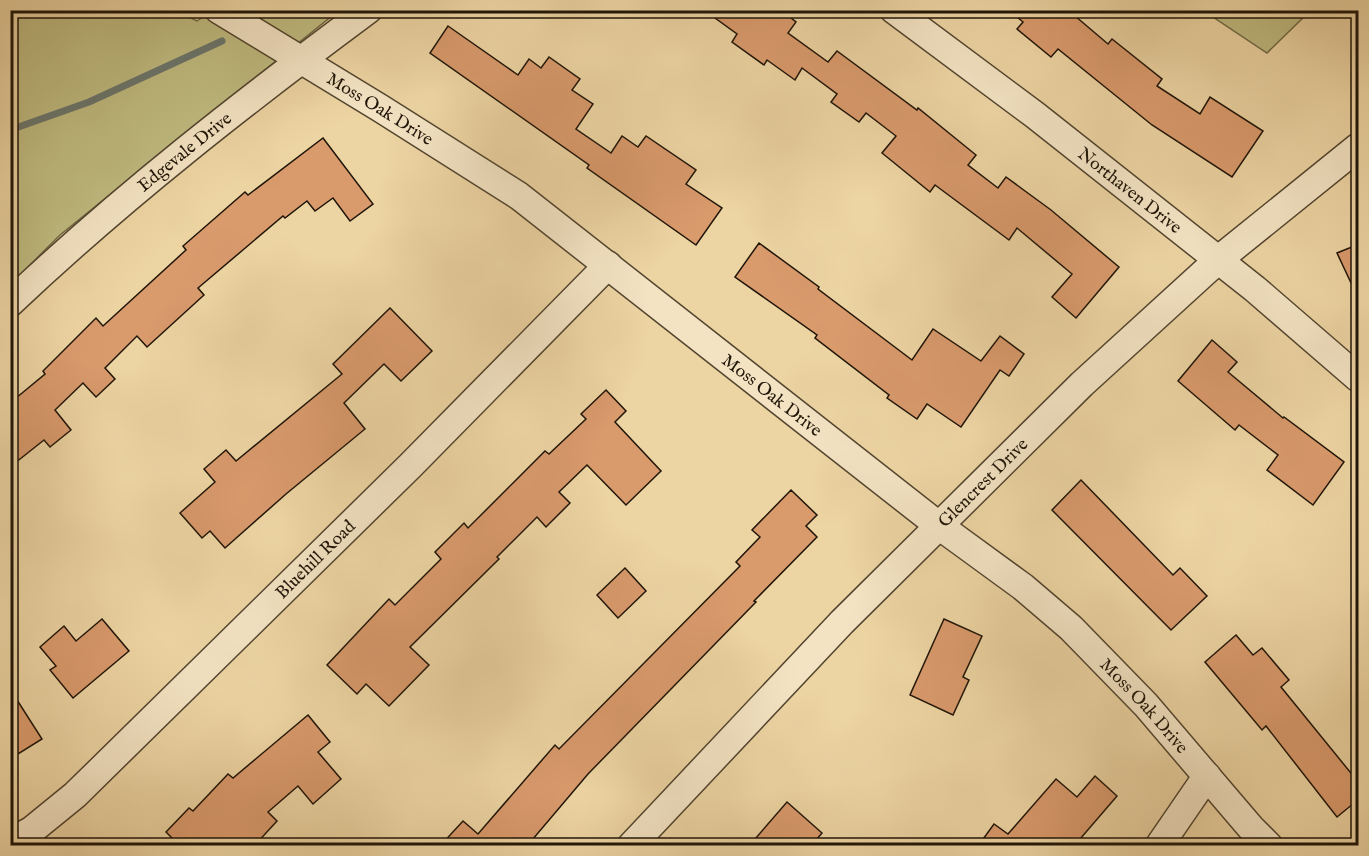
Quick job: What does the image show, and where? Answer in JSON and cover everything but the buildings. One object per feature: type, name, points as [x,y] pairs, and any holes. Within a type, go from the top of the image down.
[{"type":"street","name":"Moss Oak Drive","points":[[219,10],[519,196],[938,525],[1023,587],[1071,628],[1146,705],[1269,846]]},
{"type":"street","name":"Edgevale Drive","points":[[10,303],[57,258],[147,182],[368,10]]},
{"type":"street","name":"Northaven Drive","points":[[894,10],[1035,115],[1255,289],[1359,378]]},
{"type":"street","name":"Glencrest Drive","points":[[631,846],[842,622],[1082,384],[1218,260],[1359,147]]},
{"type":"street","name":"Bluehill Road","points":[[10,842],[32,830],[75,795],[410,466],[608,265]]},
{"type":"street","points":[[1160,846],[1207,776]]},
{"type":"shaded area","points":[[11,11],[177,11],[197,21],[212,11],[338,11],[60,235],[11,284]]},
{"type":"shaded area","points":[[1204,11],[1310,11],[1267,53]]},
{"type":"waterway","points":[[10,130],[89,102],[222,41]]}]
